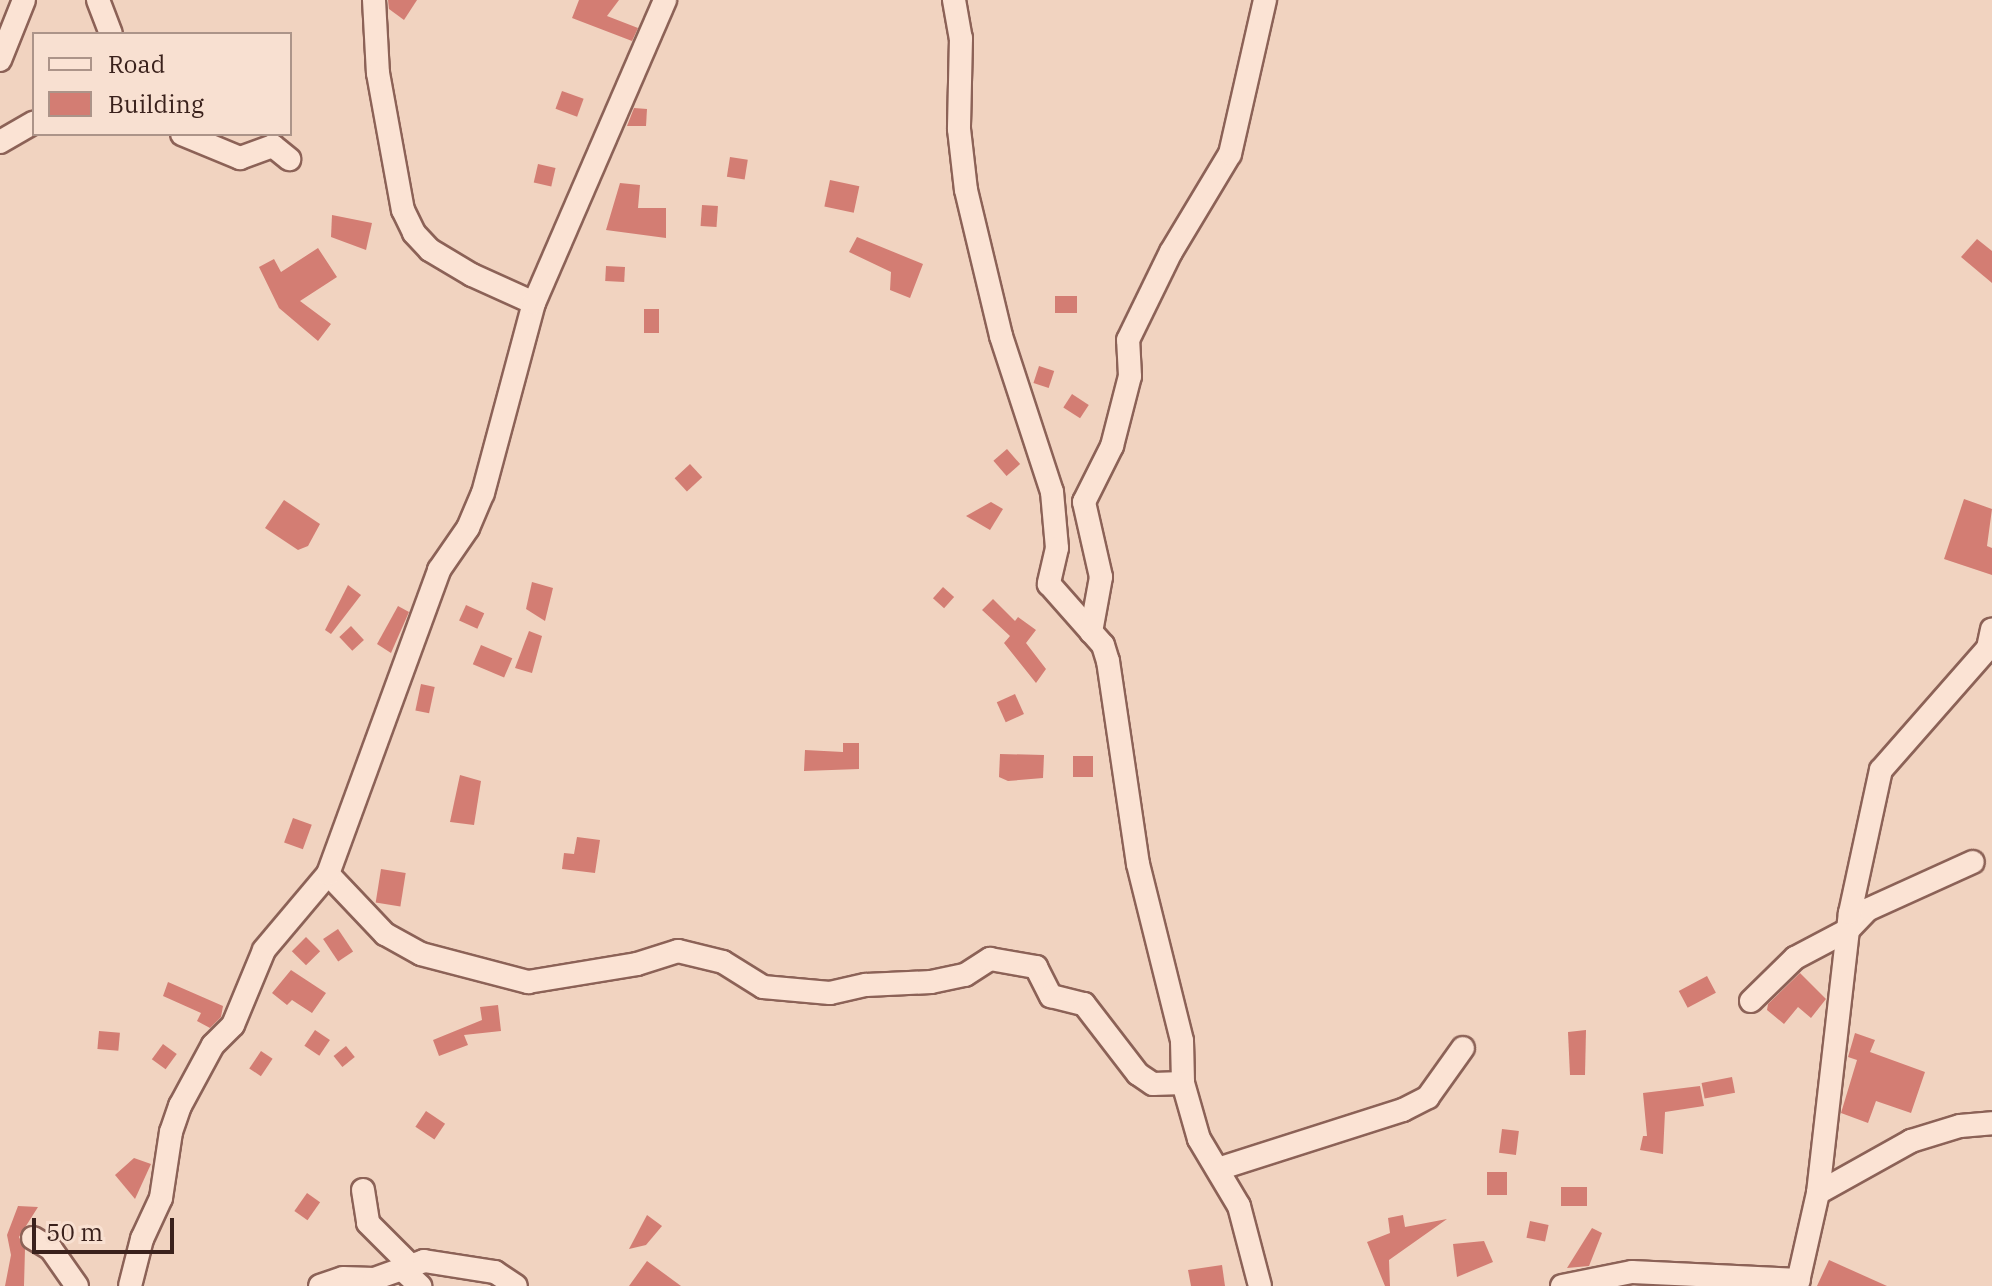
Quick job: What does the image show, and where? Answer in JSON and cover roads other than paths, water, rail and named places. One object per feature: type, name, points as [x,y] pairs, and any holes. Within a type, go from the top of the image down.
[{"type":"street","points":[[0,60],[24,0]]},
{"type":"street","points":[[98,0],[110,32]]},
{"type":"street","points":[[374,0],[378,73],[403,210],[414,233],[430,250],[472,275],[534,303]]},
{"type":"street","points":[[130,1286],[142,1239],[161,1198],[171,1132],[180,1106],[213,1045],[233,1025],[264,950],[328,874],[439,570],[468,528],[483,493],[534,303],[665,0]]},
{"type":"street","points":[[954,0],[961,38],[959,129],[966,190],[1001,336],[1052,492],[1057,548],[1049,584],[1091,632],[1108,661],[1138,864],[1182,1041],[1183,1083],[1199,1139],[1239,1206],[1260,1286]]},
{"type":"street","points":[[1091,632],[1101,577],[1084,502],[1112,446],[1130,376],[1128,340],[1171,252],[1230,154],[1265,0]]},
{"type":"street","points":[[0,142],[32,123]]},
{"type":"street","points":[[187,136],[240,158],[273,146],[289,159]]},
{"type":"street","points":[[1562,1286],[1632,1272],[1798,1283],[1818,1193],[1848,930],[1881,770],[1988,648],[1992,629]]},
{"type":"street","points":[[1751,1001],[1795,958],[1848,930],[1867,910],[1973,862]]},
{"type":"street","points":[[328,874],[385,934],[421,954],[528,982],[637,964],[678,951],[723,962],[763,987],[830,993],[866,985],[931,982],[965,975],[990,959],[1036,967],[1051,996],[1084,1004],[1138,1074],[1153,1084],[1183,1083]]},
{"type":"street","points":[[1218,1169],[1403,1110],[1428,1097],[1463,1048]]},
{"type":"street","points":[[1818,1193],[1911,1141],[1960,1126],[1992,1123]]},
{"type":"street","points":[[363,1190],[368,1223],[408,1263]]},
{"type":"street","points":[[33,1238],[51,1249],[77,1286]]},
{"type":"street","points":[[408,1263],[405,1272],[420,1286]]},
{"type":"street","points":[[320,1286],[343,1278],[374,1279],[408,1263],[495,1272],[516,1286]]}]
